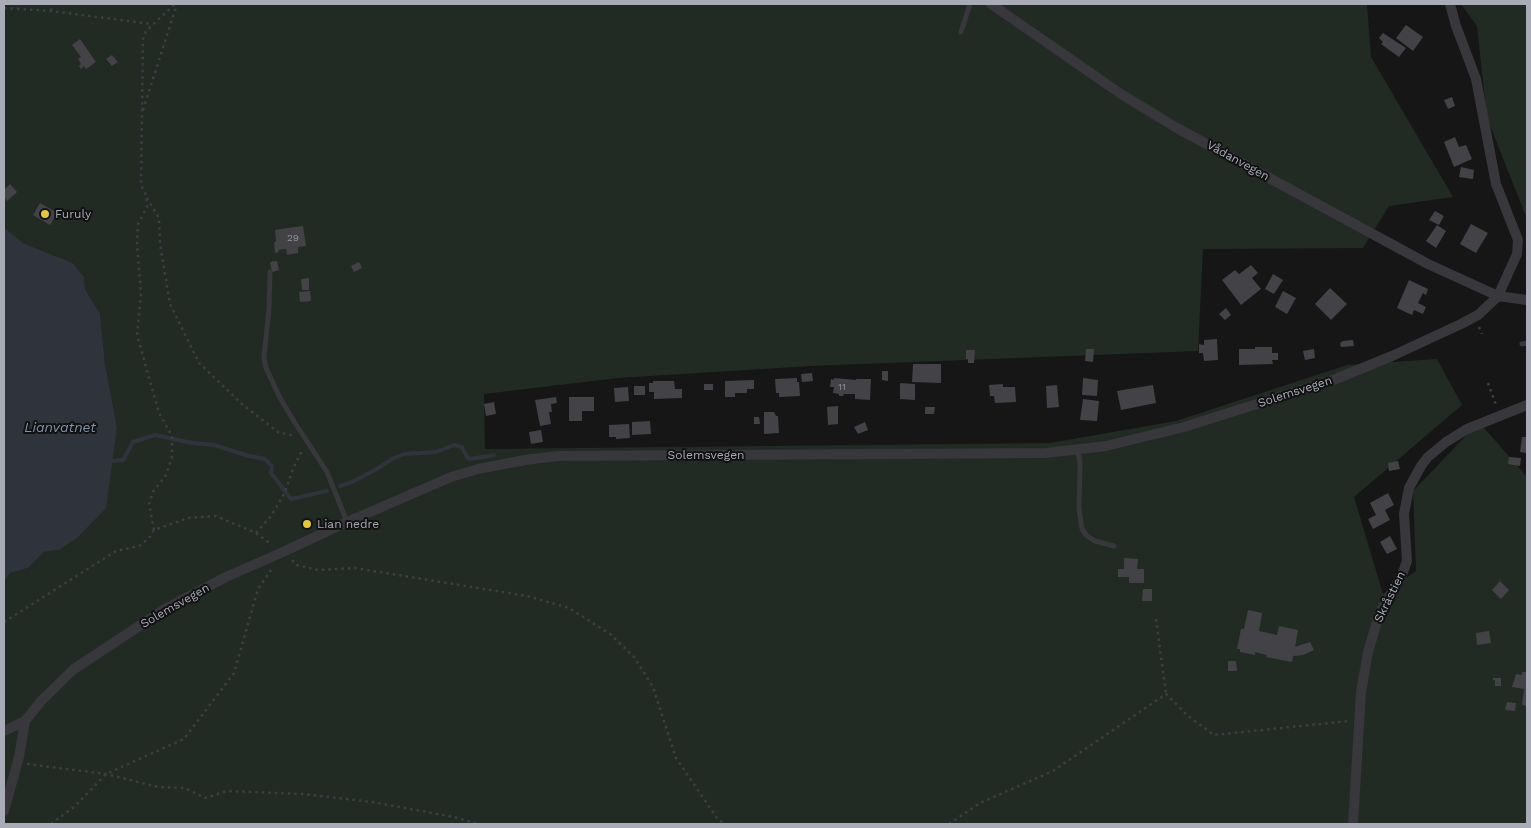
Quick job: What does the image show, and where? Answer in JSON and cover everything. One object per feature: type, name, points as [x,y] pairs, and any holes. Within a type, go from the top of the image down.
[{"type":"street","name":"Vådanvegen","points":[[991,4],[1121,94],[1177,128],[1428,264],[1498,296],[1527,300]]},
{"type":"street","points":[[1450,4],[1456,26],[1476,79],[1496,184],[1518,240],[1517,254],[1498,296]]},
{"type":"street","name":"Solemsvegen","points":[[4,732],[25,721],[42,700],[74,669],[165,609],[226,577],[450,477],[500,464],[558,456],[1046,452],[1106,446],[1184,428],[1336,379],[1392,356],[1461,324],[1478,315],[1498,296]]},
{"type":"street","name":"Skråstien","points":[[1353,824],[1361,692],[1368,652],[1378,618],[1382,607],[1402,575],[1406,561],[1404,514],[1409,488],[1421,466],[1436,449],[1467,429],[1527,405]]},
{"type":"street","name":"Solemsvegen","points":[[4,811],[17,763],[25,721]]},
{"type":"lane","points":[[961,32],[970,4]]},
{"type":"lane","points":[[270,272],[269,309],[264,357],[266,368],[279,396],[330,478],[347,522]]},
{"type":"lane","points":[[1076,450],[1080,465],[1079,508],[1082,529],[1087,536],[1095,541],[1114,546]]},
{"type":"path","points":[[51,11],[52,4]]},
{"type":"path","points":[[176,4],[152,24],[142,39],[141,185],[159,218],[160,244],[170,304],[200,363],[242,404],[278,432],[307,440],[292,469],[285,492],[271,516],[256,534]]},
{"type":"path","points":[[142,114],[176,4]]},
{"type":"path","points":[[4,8],[51,11],[152,24]]},
{"type":"path","points":[[146,196],[147,207],[138,224],[137,244],[141,294],[137,335],[159,413],[172,436],[172,457],[166,475],[153,492],[149,504],[154,530]]},
{"type":"path","points":[[1488,383],[1491,396],[1501,414]]},
{"type":"path","points":[[4,622],[116,551],[140,546],[149,538],[154,530],[188,518],[216,516],[256,534],[283,552],[297,565],[318,570],[355,568],[527,596],[569,608],[610,634],[634,657],[653,687],[676,758],[717,818],[724,824]]},
{"type":"path","points":[[50,824],[75,806],[106,774],[184,739],[234,673],[258,589],[283,552]]},
{"type":"path","points":[[1156,618],[1166,694],[1188,716],[1214,735],[1358,720]]},
{"type":"path","points":[[949,824],[980,803],[1054,771],[1166,694]]},
{"type":"path","points":[[17,763],[106,774],[158,787],[185,788],[205,798],[227,791],[302,794],[372,802],[478,824]]},
{"type":"shaded area","points":[[4,4],[1367,4],[1371,57],[1453,197],[1389,206],[1363,248],[1203,249],[1198,351],[811,366],[618,378],[484,394],[485,449],[1050,443],[1176,421],[1347,365],[1437,359],[1462,405],[1354,497],[1383,594],[1416,571],[1413,491],[1479,422],[1527,477],[1527,824],[4,824],[4,582],[10,573],[28,568],[44,552],[59,550],[111,461],[117,427],[105,363],[100,313],[85,289],[84,277],[73,263],[23,243],[4,227]]},
{"type":"shaded area","points":[[1461,4],[1527,4],[1527,219],[1487,118],[1477,26]]},
{"type":"water","name":"Lianvatnet","points":[[4,227],[23,243],[73,263],[84,277],[85,289],[100,313],[105,363],[117,427],[106,508],[78,537],[59,550],[44,552],[28,568],[10,573],[4,582]]},
{"type":"building","points":[[1406,25],[1423,37],[1413,51],[1396,38]]},
{"type":"building","points":[[1383,33],[1406,48],[1399,57],[1381,44],[1383,42],[1379,38]]},
{"type":"building","points":[[80,39],[96,62],[86,69],[84,66],[81,69],[79,66],[81,64],[78,59],[81,57],[72,45]]},
{"type":"building","points":[[112,55],[118,62],[112,66],[106,59]]},
{"type":"building","points":[[1452,97],[1455,106],[1448,109],[1444,100]]},
{"type":"building","points":[[1455,137],[1459,147],[1466,145],[1472,159],[1454,167],[1444,142]]},
{"type":"building","points":[[1461,167],[1474,170],[1473,179],[1459,177]]},
{"type":"building","points":[[10,184],[17,192],[7,201],[4,197],[4,190]]},
{"type":"building","name":"Furuly","points":[[40,203],[57,213],[50,225],[33,215]]},
{"type":"building","points":[[1435,211],[1444,216],[1439,225],[1429,220]]},
{"type":"building","points":[[1471,224],[1488,233],[1476,253],[1460,244]]},
{"type":"building","points":[[1437,225],[1446,231],[1436,248],[1426,241]]},
{"type":"building","points":[[303,226],[306,246],[298,247],[298,253],[287,255],[286,249],[278,250],[279,252],[275,253],[275,230]]},
{"type":"building","points":[[277,261],[279,270],[272,272],[270,262]]},
{"type":"building","points":[[359,262],[362,268],[354,272],[351,266]]},
{"type":"building","points":[[1251,265],[1258,273],[1252,278],[1261,289],[1241,305],[1222,280],[1235,270],[1239,274]]},
{"type":"building","points":[[1273,274],[1283,280],[1274,294],[1265,289]]},
{"type":"building","points":[[309,278],[309,290],[302,290],[301,279]]},
{"type":"building","points":[[1409,280],[1428,289],[1426,295],[1423,293],[1418,303],[1426,307],[1423,314],[1414,310],[1412,315],[1397,308]]},
{"type":"building","points":[[1330,288],[1347,304],[1331,320],[1315,304]]},
{"type":"building","points":[[310,291],[311,301],[300,302],[299,292]]},
{"type":"building","points":[[1283,291],[1296,298],[1287,314],[1275,307]]},
{"type":"building","points":[[1226,308],[1231,315],[1225,320],[1219,314]]},
{"type":"building","points":[[1217,339],[1218,360],[1204,361],[1203,353],[1199,353],[1199,344],[1204,345],[1204,340]]},
{"type":"building","points":[[1353,340],[1354,346],[1341,347],[1340,343],[1343,341]]},
{"type":"building","points":[[1255,347],[1272,347],[1272,353],[1278,353],[1278,360],[1272,360],[1273,364],[1239,365],[1239,349],[1255,349]]},
{"type":"building","points":[[1086,349],[1094,349],[1093,362],[1085,361]]},
{"type":"building","points":[[1314,349],[1315,358],[1305,360],[1303,351]]},
{"type":"building","points":[[966,350],[975,350],[974,363],[968,363]]},
{"type":"building","points":[[913,364],[941,364],[941,383],[912,382]]},
{"type":"building","points":[[882,371],[888,371],[888,381],[882,380]]},
{"type":"building","points":[[812,373],[813,381],[802,382],[801,374]]},
{"type":"building","points":[[797,378],[800,396],[779,397],[779,393],[776,393],[775,379]]},
{"type":"building","points":[[834,378],[871,379],[870,400],[855,399],[855,394],[839,396],[839,394],[833,393],[834,387],[830,387],[831,379],[834,380]]},
{"type":"building","points":[[1083,378],[1098,380],[1097,396],[1082,395]]},
{"type":"building","points":[[754,380],[754,389],[747,389],[747,393],[735,393],[735,397],[725,397],[725,381]]},
{"type":"building","points":[[653,381],[674,381],[675,389],[682,389],[682,398],[654,399],[654,392],[649,392],[649,383],[653,383]]},
{"type":"building","points":[[900,383],[915,384],[915,400],[900,399]]},
{"type":"building","points":[[704,384],[713,384],[713,390],[704,390]]},
{"type":"building","points":[[1003,384],[1003,387],[1015,387],[1016,402],[995,403],[994,396],[990,396],[989,385]]},
{"type":"building","points":[[1057,385],[1059,407],[1047,408],[1046,386]]},
{"type":"building","points":[[1153,385],[1156,403],[1121,410],[1117,391]]},
{"type":"building","points":[[634,386],[645,386],[645,395],[634,395]]},
{"type":"building","points":[[628,387],[629,401],[615,402],[614,388]]},
{"type":"building","points":[[556,397],[557,403],[551,404],[552,412],[549,412],[551,424],[540,426],[535,400]]},
{"type":"building","points":[[569,397],[594,397],[594,411],[582,411],[582,421],[569,421]]},
{"type":"building","points":[[1083,399],[1099,401],[1097,421],[1080,420]]},
{"type":"building","points":[[494,402],[496,414],[486,416],[484,404]]},
{"type":"building","points":[[838,406],[838,424],[828,425],[827,407]]},
{"type":"building","points":[[925,407],[935,407],[934,414],[925,414]]},
{"type":"building","points":[[764,412],[774,412],[778,416],[779,433],[764,434]]},
{"type":"building","points":[[754,417],[759,417],[760,424],[754,424]]},
{"type":"building","points":[[650,421],[651,434],[632,435],[632,422]]},
{"type":"building","points":[[865,422],[868,430],[858,434],[854,427]]},
{"type":"building","points":[[629,424],[630,438],[616,439],[616,437],[609,437],[609,425]]},
{"type":"building","points":[[541,430],[543,442],[531,444],[529,432]]},
{"type":"building","points":[[1522,437],[1527,437],[1527,453],[1520,452]]},
{"type":"building","points":[[1509,457],[1521,458],[1520,466],[1508,464]]},
{"type":"building","points":[[1398,461],[1400,469],[1389,471],[1388,463]]},
{"type":"building","points":[[1388,493],[1394,505],[1385,510],[1390,520],[1373,529],[1368,519],[1376,515],[1370,503]]},
{"type":"building","points":[[1390,536],[1397,549],[1387,554],[1380,542]]},
{"type":"building","points":[[1124,558],[1138,559],[1137,569],[1144,569],[1144,583],[1129,583],[1129,577],[1118,577],[1118,569],[1124,569]]},
{"type":"building","points":[[1500,581],[1509,590],[1501,599],[1492,590]]},
{"type":"building","points":[[1143,589],[1152,589],[1152,601],[1142,601]]},
{"type":"building","points":[[1248,610],[1262,613],[1259,631],[1277,635],[1279,626],[1298,630],[1295,647],[1310,642],[1314,650],[1303,655],[1293,656],[1292,662],[1266,657],[1267,655],[1255,652],[1255,655],[1240,652],[1240,649],[1237,649],[1241,629],[1244,629]]},
{"type":"building","points":[[1489,631],[1491,643],[1477,645],[1476,633]]},
{"type":"building","points":[[1228,661],[1236,661],[1237,671],[1228,671]]},
{"type":"building","points":[[1522,672],[1527,672],[1527,706],[1522,705],[1524,689],[1512,687],[1516,674],[1522,675]]},
{"type":"building","points":[[1493,678],[1501,678],[1501,686],[1495,686]]},
{"type":"building","points":[[1507,702],[1516,703],[1515,711],[1505,710]]},
{"type":"waterway","points":[[111,461],[123,460],[133,442],[155,435],[192,443],[214,445],[265,459],[272,466],[271,473],[291,499],[327,491]]},
{"type":"waterway","points":[[340,486],[352,482],[404,454],[436,452],[454,445],[462,447],[470,459],[494,455]]},
{"type":"place","name":"Furuly","points":[[45,214]]},
{"type":"place","name":"Lian nedre","points":[[307,524]]}]
